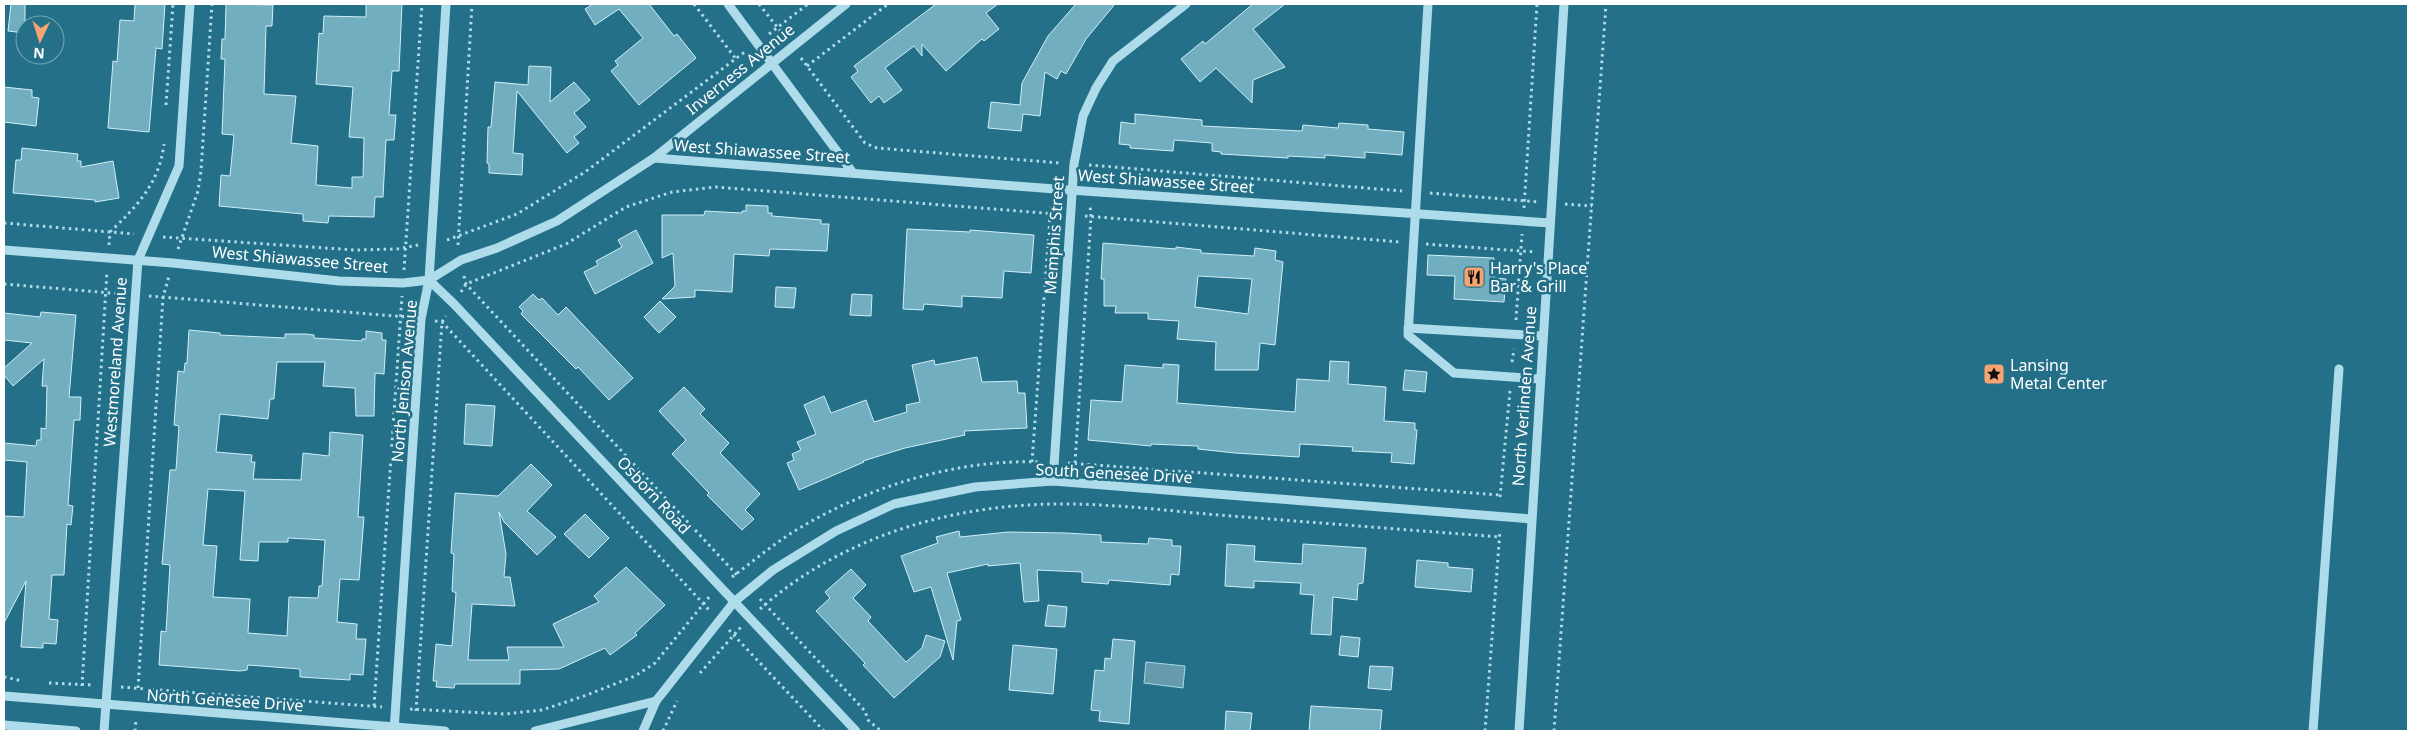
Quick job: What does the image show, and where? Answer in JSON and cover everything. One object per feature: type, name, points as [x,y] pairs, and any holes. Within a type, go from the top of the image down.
[{"type":"street","name":"Westmoreland Avenue","points":[[104,731],[138,260],[179,166],[190,4]]},
{"type":"street","name":"North Jenison Avenue","points":[[394,730],[422,319],[429,280],[446,4]]},
{"type":"street","points":[[728,4],[853,173]]},
{"type":"street","name":"Inverness Avenue","points":[[654,158],[791,46],[846,4]]},
{"type":"street","name":"Memphis Street","points":[[1053,481],[1074,164],[1082,116],[1096,88],[1113,61],[1186,4]]},
{"type":"street","points":[[1428,4],[1417,212],[1408,335],[1454,373],[1539,379]]},
{"type":"street","name":"North Verlinden Avenue","points":[[1519,731],[1539,379],[1564,4]]},
{"type":"street","name":"West Shiawassee Street","points":[[4,250],[173,263],[339,281],[403,283],[429,280],[461,260],[497,248],[557,221],[654,158],[1072,190],[1417,212],[1550,223]]},
{"type":"street","name":"Osborn Road","points":[[429,280],[454,304],[856,731]]},
{"type":"street","points":[[1408,328],[1542,336]]},
{"type":"street","points":[[2313,731],[2339,369]]},
{"type":"street","name":"South Genesee Drive","points":[[643,731],[656,701],[734,602],[773,570],[836,531],[894,504],[974,487],[1053,481],[1531,519]]},
{"type":"street","name":"North Genesee Drive","points":[[4,696],[106,706],[373,726],[394,730],[445,731]]},
{"type":"street","points":[[535,731],[656,701]]},
{"type":"street","points":[[4,725],[76,731]]},
{"type":"path","points":[[135,731],[163,297],[194,205],[201,171],[212,4]]},
{"type":"path","points":[[373,726],[422,4]]},
{"type":"path","points":[[472,4],[457,238],[466,284],[865,711],[868,720],[881,731]]},
{"type":"path","points":[[694,4],[736,59]]},
{"type":"path","points":[[759,4],[865,143],[877,148],[1074,164]]},
{"type":"path","points":[[807,66],[888,4]]},
{"type":"path","points":[[1554,731],[1606,4]]},
{"type":"path","points":[[1075,463],[1091,217],[1086,165],[1087,157]]},
{"type":"path","points":[[1086,165],[1592,206]]},
{"type":"path","points":[[415,729],[442,322],[466,284],[566,244],[626,207],[672,192],[708,188],[1071,215],[1548,254]]},
{"type":"path","points":[[4,284],[400,316],[442,322],[719,621],[824,731]]},
{"type":"path","points":[[698,675],[733,635],[765,605],[802,576],[847,551],[887,533],[934,517],[988,508],[1073,504],[1500,537]]},
{"type":"path","points":[[663,731],[681,695]]},
{"type":"water","points":[[1146,662],[1185,666],[1183,688],[1144,683]]},
{"type":"building","points":[[11,4],[25,4],[25,15],[15,15],[15,32],[8,31]]},
{"type":"building","points":[[135,4],[165,4],[162,49],[156,48],[149,132],[108,128],[113,61],[117,62],[120,20],[134,21]]},
{"type":"building","points":[[226,4],[273,5],[272,26],[266,26],[264,94],[296,96],[291,143],[318,146],[316,185],[352,188],[352,177],[363,177],[364,138],[349,137],[353,87],[316,84],[319,33],[323,34],[324,16],[366,17],[366,4],[402,4],[399,71],[392,71],[389,115],[396,115],[394,140],[386,140],[383,197],[375,197],[374,217],[329,216],[328,223],[303,221],[303,214],[219,206],[221,175],[230,176],[234,135],[222,134],[225,59],[221,59],[222,39],[225,39]]},
{"type":"building","points":[[593,4],[649,4],[674,36],[677,34],[696,58],[639,105],[611,71],[618,65],[615,61],[643,38],[619,9],[595,25],[585,9]]},
{"type":"building","points":[[936,4],[998,4],[986,13],[999,29],[984,41],[982,39],[946,71],[922,44],[922,56],[914,46],[885,68],[902,90],[884,103],[879,96],[871,103],[851,77],[858,71],[854,66]]},
{"type":"building","points":[[1076,4],[1115,4],[1086,39],[1066,74],[1061,71],[1057,79],[1045,72],[1040,116],[1023,114],[1021,131],[988,128],[991,102],[1020,105],[1022,83],[1048,36]]},
{"type":"building","points":[[1253,4],[1285,4],[1253,29],[1285,67],[1253,80],[1252,103],[1216,68],[1200,82],[1181,59],[1203,41],[1205,44]]},
{"type":"building","points":[[529,66],[551,67],[550,102],[574,82],[590,100],[574,113],[586,127],[574,137],[579,143],[567,153],[517,91],[513,153],[523,154],[522,175],[489,173],[489,164],[487,163],[488,127],[491,127],[495,82],[528,85]]},
{"type":"building","points":[[4,87],[32,90],[32,97],[39,98],[36,126],[4,122]]},
{"type":"building","points":[[1135,114],[1202,120],[1202,126],[1302,131],[1303,125],[1338,128],[1339,123],[1368,125],[1368,129],[1404,132],[1402,155],[1365,152],[1365,158],[1325,155],[1325,158],[1288,156],[1288,158],[1221,154],[1221,152],[1212,151],[1212,143],[1174,140],[1173,151],[1130,148],[1130,145],[1119,144],[1121,122],[1135,124]]},
{"type":"building","points":[[22,148],[78,154],[77,161],[81,161],[81,167],[113,161],[119,198],[95,202],[95,200],[13,193],[16,160],[21,160]]},
{"type":"building","points":[[746,205],[768,206],[768,213],[772,213],[772,216],[821,220],[821,224],[829,224],[827,251],[770,249],[769,256],[734,254],[732,292],[695,290],[695,297],[662,299],[675,286],[673,253],[662,258],[662,215],[704,215],[705,211],[742,213],[742,211],[746,211]]},
{"type":"building","points":[[907,229],[970,232],[970,230],[1034,235],[1031,273],[1004,271],[1002,298],[962,296],[962,307],[924,304],[923,310],[903,309]]},
{"type":"building","points":[[636,230],[653,263],[595,294],[584,272],[598,265],[596,261],[622,247],[618,240]]},
{"type":"building","points":[[1103,243],[1176,249],[1176,247],[1201,250],[1201,253],[1254,256],[1255,248],[1276,251],[1275,260],[1283,262],[1275,345],[1260,343],[1258,370],[1215,370],[1216,342],[1177,339],[1179,321],[1148,319],[1148,313],[1115,313],[1116,306],[1104,306],[1104,279],[1101,279]],"holes":[[[1198,276],[1252,279],[1248,314],[1195,307]]]},
{"type":"building","name":"Harry's Place Bar & Grill","points":[[1428,255],[1494,258],[1494,278],[1506,279],[1504,302],[1454,299],[1455,276],[1427,275]]},
{"type":"building","points":[[776,287],[796,288],[794,308],[775,307]]},
{"type":"building","points":[[533,294],[539,300],[542,298],[558,315],[566,307],[633,378],[609,400],[578,367],[576,369],[521,314],[523,311],[519,307]]},
{"type":"building","points":[[852,294],[872,295],[871,316],[850,315]]},
{"type":"building","points":[[660,301],[676,317],[659,333],[644,317]]},
{"type":"building","points":[[41,312],[76,315],[69,397],[81,397],[80,420],[74,420],[68,505],[73,506],[71,525],[67,524],[64,575],[52,575],[49,619],[58,620],[56,644],[43,643],[43,648],[21,647],[26,581],[4,623],[4,516],[24,517],[27,462],[4,460],[4,443],[36,446],[37,440],[41,440],[41,428],[46,429],[47,386],[42,386],[44,359],[13,386],[4,375],[4,368],[32,343],[4,340],[4,313],[40,317]]},
{"type":"building","points":[[189,330],[220,333],[220,335],[285,338],[285,334],[306,334],[314,335],[314,338],[362,341],[362,339],[366,339],[366,331],[382,333],[382,340],[386,340],[384,374],[375,373],[374,416],[356,416],[355,388],[323,386],[325,362],[277,362],[274,399],[270,399],[268,419],[220,414],[216,452],[252,455],[251,462],[255,462],[253,479],[301,480],[303,453],[329,456],[330,432],[363,435],[358,517],[364,517],[359,580],[340,579],[337,622],[357,624],[356,639],[366,639],[363,675],[350,674],[350,680],[300,677],[300,669],[248,665],[247,670],[240,671],[159,665],[161,631],[166,632],[170,565],[162,564],[170,470],[176,470],[179,426],[174,425],[178,371],[184,372],[185,363],[187,363]],"holes":[[[208,489],[245,491],[240,560],[258,561],[259,542],[288,542],[288,538],[325,540],[322,586],[319,586],[318,598],[289,597],[287,636],[248,633],[250,599],[213,597],[217,546],[203,545]]]},
{"type":"building","points":[[977,357],[982,382],[1017,381],[1018,393],[1025,393],[1027,428],[964,431],[965,435],[905,448],[863,461],[799,490],[787,463],[794,460],[792,454],[801,450],[797,442],[816,434],[804,405],[824,396],[831,413],[866,400],[874,422],[907,412],[906,405],[920,402],[912,365],[934,360],[935,365]]},
{"type":"building","points":[[1330,361],[1349,362],[1348,384],[1386,387],[1384,421],[1415,423],[1415,430],[1417,430],[1414,464],[1391,462],[1392,453],[1352,451],[1353,447],[1300,444],[1299,457],[1198,449],[1198,446],[1151,444],[1151,446],[1088,440],[1091,400],[1122,402],[1125,365],[1163,368],[1163,364],[1179,365],[1177,403],[1295,412],[1297,379],[1329,381]]},
{"type":"building","points":[[1405,370],[1427,372],[1425,392],[1403,390]]},
{"type":"building","points":[[684,387],[705,409],[700,414],[729,443],[720,453],[760,494],[745,510],[754,519],[742,530],[707,495],[709,493],[672,454],[686,440],[659,411]]},
{"type":"building","points":[[466,404],[495,406],[492,446],[464,444]]},
{"type":"building","points":[[531,464],[552,485],[527,511],[556,537],[537,555],[504,522],[499,512],[506,554],[504,577],[510,577],[515,606],[472,604],[468,660],[509,660],[507,647],[564,647],[553,624],[599,602],[594,596],[626,567],[665,605],[635,633],[637,635],[610,655],[605,648],[559,669],[520,670],[520,684],[455,684],[454,688],[436,687],[437,681],[433,681],[436,644],[452,646],[456,593],[452,591],[454,554],[451,553],[455,493],[498,496]]},
{"type":"building","points":[[585,514],[609,538],[589,558],[564,534]]},
{"type":"building","points":[[959,531],[960,537],[1008,532],[1101,535],[1101,542],[1148,544],[1149,538],[1172,540],[1172,546],[1181,546],[1179,575],[1171,574],[1170,585],[1109,580],[1108,584],[1082,582],[1082,572],[1037,570],[1039,601],[1024,602],[1020,563],[988,566],[988,564],[947,573],[961,620],[957,621],[953,660],[931,587],[914,592],[901,556],[938,543],[936,537]]},
{"type":"building","points":[[1227,544],[1255,546],[1254,561],[1302,564],[1303,544],[1366,548],[1363,583],[1358,584],[1357,600],[1333,597],[1331,635],[1311,634],[1314,595],[1300,594],[1301,583],[1254,581],[1254,588],[1225,586]]},
{"type":"building","points":[[1417,560],[1448,563],[1448,567],[1473,569],[1471,592],[1415,587]]},
{"type":"building","points":[[851,569],[866,585],[853,598],[871,617],[868,621],[906,662],[922,648],[926,635],[945,641],[940,657],[894,698],[863,665],[865,663],[816,611],[830,598],[825,592]]},
{"type":"building","points":[[1048,605],[1067,607],[1065,627],[1045,626]]},
{"type":"building","points":[[1341,636],[1360,638],[1358,657],[1339,655]]},
{"type":"building","points":[[1113,639],[1135,641],[1129,724],[1099,721],[1100,711],[1091,710],[1095,670],[1104,671],[1105,658],[1111,659]]},
{"type":"building","points":[[1013,645],[1057,649],[1053,694],[1009,690]]},
{"type":"building","points":[[1370,666],[1393,667],[1391,690],[1368,688]]},
{"type":"building","points":[[1311,706],[1382,710],[1380,731],[1309,731]]},
{"type":"building","points":[[1226,711],[1252,713],[1250,731],[1225,731]]},
{"type":"place","name":"Harry's Place Bar & Grill","points":[[1474,277]]},
{"type":"place","name":"Lansing Metal Center","points":[[1994,374]]}]
